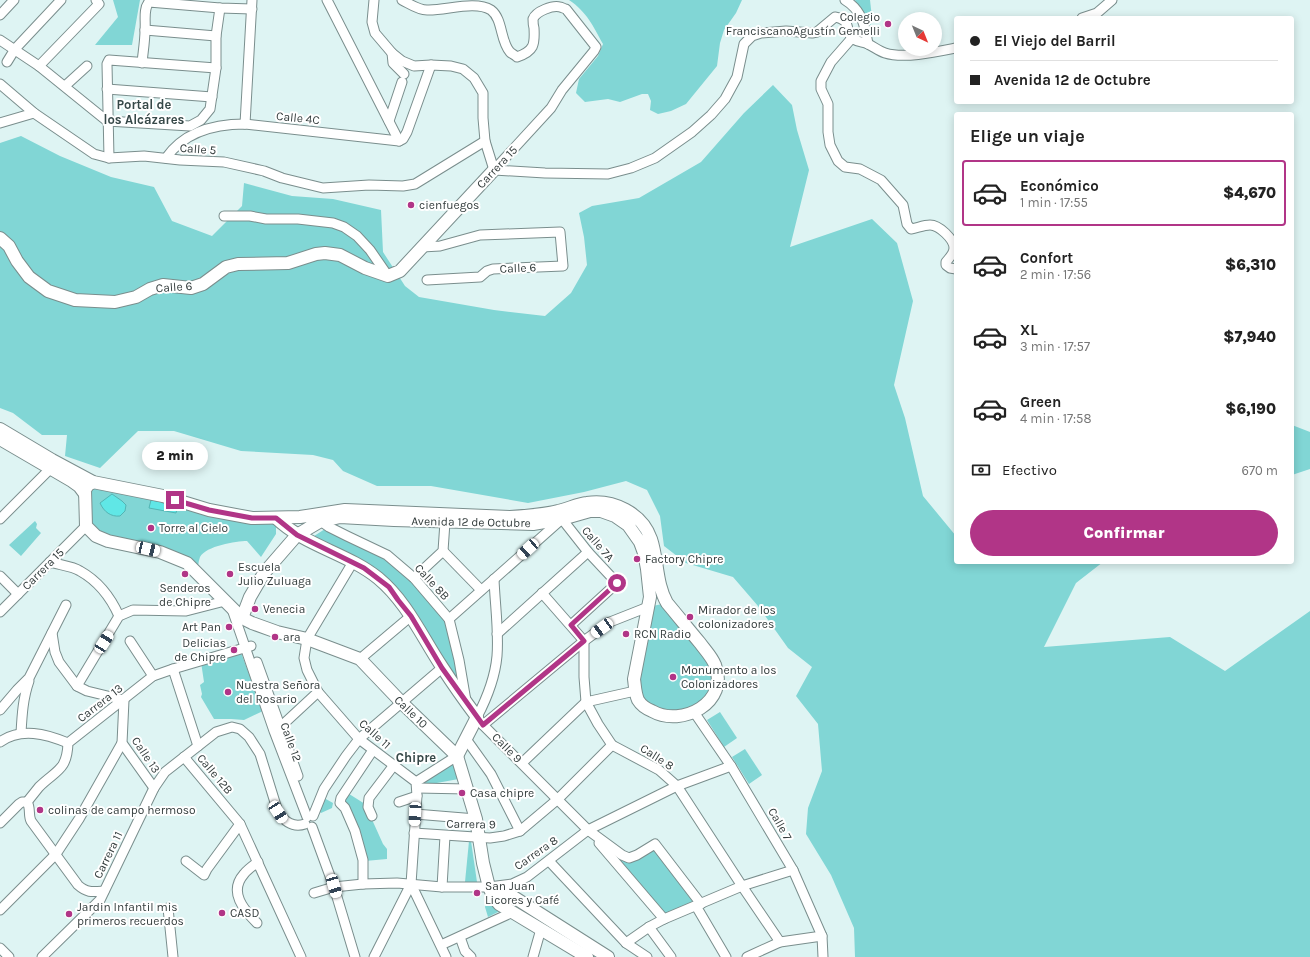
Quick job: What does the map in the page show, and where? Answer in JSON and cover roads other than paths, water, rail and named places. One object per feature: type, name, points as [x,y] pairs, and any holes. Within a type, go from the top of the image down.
[{"type":"main road","name":"Carrera 15","points":[[388,276],[400,271],[494,170]]},
{"type":"main road","name":"Calle 6","points":[[0,238],[9,246],[17,261],[29,277],[48,291],[75,300],[115,302],[136,297],[150,289],[163,285],[191,288],[203,284],[226,267],[238,264],[288,263],[316,254],[325,253],[340,255],[365,268],[388,276]]},
{"type":"main road","name":"Avenida 12 de Octubre","points":[[0,432],[50,469],[79,486],[85,494]]},
{"type":"main road","name":"Avenida 12 de Octubre","points":[[0,432],[93,482],[163,496],[209,510],[252,518],[300,517],[345,510],[510,517],[560,515],[596,510],[608,512],[621,519],[637,536],[644,553],[647,569],[650,597],[635,671],[636,691],[641,704],[655,713],[675,717],[694,712],[704,705],[714,694],[719,679],[713,660],[661,594],[657,562],[651,538],[646,529],[627,510],[615,504],[599,502],[586,503],[560,515],[533,524],[340,517],[322,522],[297,535],[264,573],[250,597],[242,618]]},
{"type":"main road","points":[[93,482],[86,488],[85,494],[86,526],[96,536],[160,552],[187,563],[242,618]]},
{"type":"main road","name":"Calle 9","points":[[276,518],[297,535],[364,568],[389,587],[411,616],[442,668],[480,721]]},
{"type":"main road","points":[[228,604],[250,597]]},
{"type":"main road","name":"Calle 10","points":[[242,618],[277,632],[307,639],[360,660],[457,756],[476,819],[483,863],[489,887],[498,904],[587,957]]},
{"type":"main road","points":[[457,756],[466,739],[480,721]]},
{"type":"main road","points":[[489,887],[512,896],[608,957]]},
{"type":"street","points":[[0,15],[14,0]]},
{"type":"street","points":[[8,62],[16,49],[61,0]]},
{"type":"street","points":[[327,0],[399,140],[405,137],[431,65]]},
{"type":"street","points":[[374,0],[372,22],[375,34],[392,53],[402,61],[414,66],[451,66],[463,70],[474,78],[483,94],[484,141],[494,170],[545,173],[608,174],[631,168],[655,158],[692,132],[711,115],[725,99],[732,87],[737,77],[744,44],[752,36],[761,33],[786,31],[817,32],[835,17],[841,18],[848,25],[852,38]]},
{"type":"street","points":[[402,0],[418,8],[427,10],[479,3]]},
{"type":"street","points":[[845,0],[856,9],[862,17],[866,27],[868,44]]},
{"type":"street","points":[[1088,16],[1097,13],[1112,0]]},
{"type":"street","points":[[39,66],[98,2]]},
{"type":"street","points":[[142,63],[146,7],[150,2],[183,2],[220,8],[252,4],[245,124]]},
{"type":"street","name":"Carrera 15","points":[[479,3],[494,14],[510,52],[517,57],[526,54],[532,47],[534,41],[533,20],[535,15],[553,6],[566,9],[596,47],[562,90],[551,108],[494,170]]},
{"type":"street","points":[[0,40],[16,49],[39,66],[107,121],[190,126],[201,120],[210,109],[216,68],[216,36],[220,8]]},
{"type":"street","points":[[145,30],[216,36]]},
{"type":"street","points":[[852,38],[886,53],[922,54],[954,48]]},
{"type":"street","points":[[852,38],[831,62],[821,81],[821,89],[828,104],[828,132],[830,145],[838,161],[845,168],[860,169],[881,180],[903,205],[907,224],[911,229],[931,225],[939,229],[951,239],[954,248],[952,255],[946,262],[946,266],[954,268]]},
{"type":"street","points":[[389,121],[403,78],[392,63],[392,53]]},
{"type":"street","points":[[109,158],[107,121],[107,64],[109,60],[216,68]]},
{"type":"street","points":[[65,86],[87,66]]},
{"type":"street","name":"Calle 5","points":[[0,84],[34,113],[94,154],[101,157],[144,156],[224,162],[264,171],[303,184],[323,188],[369,185],[403,186],[415,184],[484,141]]},
{"type":"street","points":[[107,89],[212,97]]},
{"type":"street","points":[[0,123],[34,113]]},
{"type":"street","name":"Calle 4C","points":[[166,158],[170,152],[184,140],[194,134],[216,126],[245,124],[399,140]]},
{"type":"street","points":[[224,216],[250,216],[266,219],[298,219],[333,223],[344,227],[357,236],[370,250],[388,276]]},
{"type":"street","name":"Calle 6","points":[[422,247],[440,246],[480,235],[560,232],[563,266],[493,269],[487,271],[480,277],[427,280]]},
{"type":"street","points":[[0,519],[50,469]]},
{"type":"street","points":[[449,619],[494,579],[560,515]]},
{"type":"street","name":"Calle 7A","points":[[560,515],[588,552],[617,583],[571,625]]},
{"type":"street","name":"Calle 8B","points":[[322,522],[329,527],[387,555],[414,578],[449,619],[467,703]]},
{"type":"street","points":[[414,578],[443,551],[445,522]]},
{"type":"street","name":"Carrera 15","points":[[0,612],[86,526]]},
{"type":"street","points":[[443,551],[482,590]]},
{"type":"street","points":[[497,634],[588,552]]},
{"type":"street","points":[[50,562],[80,570],[104,590],[113,603],[119,616]]},
{"type":"street","points":[[307,639],[353,562]]},
{"type":"street","points":[[0,576],[18,594]]},
{"type":"street","points":[[480,721],[489,693],[497,657],[494,579]]},
{"type":"street","points":[[542,593],[584,641]]},
{"type":"street","points":[[77,686],[119,616],[134,610],[186,610],[228,604]]},
{"type":"street","name":"Calle 12","points":[[228,604],[248,647],[277,729],[309,808],[309,820],[334,886],[355,957]]},
{"type":"street","points":[[22,733],[24,699],[29,678],[66,605]]},
{"type":"street","points":[[480,721],[610,622],[648,607]]},
{"type":"street","points":[[360,660],[411,616]]},
{"type":"street","name":"Calle 12","points":[[242,618],[248,647]]},
{"type":"street","points":[[52,633],[55,652],[59,662],[77,686],[87,691],[124,700]]},
{"type":"street","name":"Calle 11","points":[[307,639],[304,658],[307,670],[318,692],[360,739],[372,750],[394,765],[416,789]]},
{"type":"street","points":[[130,641],[153,676]]},
{"type":"street","name":"Calle 8","points":[[584,641],[586,702],[598,724],[612,745],[659,770],[676,786],[780,942]]},
{"type":"street","name":"Carrera 13","points":[[68,743],[153,676],[248,647]]},
{"type":"street","points":[[309,820],[324,789],[346,756],[360,739],[442,668]]},
{"type":"street","points":[[173,669],[198,746]]},
{"type":"street","points":[[0,710],[29,678]]},
{"type":"street","points":[[522,763],[586,702],[636,691]]},
{"type":"street","points":[[277,729],[318,692]]},
{"type":"street","name":"Calle 13","points":[[124,700],[122,743],[154,788]]},
{"type":"street","name":"Calle 7","points":[[694,712],[731,766],[793,870],[822,936],[823,957]]},
{"type":"street","name":"Calle 9","points":[[480,721],[558,798],[588,830],[622,855],[629,858],[655,844],[698,905]]},
{"type":"street","name":"Calle 12B","points":[[301,957],[240,824],[184,756],[216,732],[232,727],[240,729],[249,737],[260,754],[278,812],[283,820],[297,826],[309,820]]},
{"type":"street","points":[[0,742],[10,736],[22,733],[53,737],[68,743],[68,754],[62,768],[40,787],[27,802],[22,802],[19,804],[0,823]]},
{"type":"street","points":[[466,739],[491,774],[520,831]]},
{"type":"street","points":[[0,910],[56,854],[79,819],[122,743]]},
{"type":"street","name":"Carrera 9","points":[[414,833],[479,838],[504,836],[520,831],[558,798],[612,745]]},
{"type":"street","points":[[363,884],[363,860],[345,808],[340,803],[341,798],[372,750]]},
{"type":"street","name":"Carrera 11","points":[[42,957],[100,900],[154,788],[164,772],[184,756]]},
{"type":"street","points":[[399,802],[457,756]]},
{"type":"street","points":[[372,816],[368,807],[369,798],[394,765]]},
{"type":"street","name":"Carrera 8","points":[[314,894],[334,886],[363,884],[397,883],[442,887],[489,887],[512,884],[527,877],[588,830],[676,786],[731,766]]},
{"type":"street","points":[[416,789],[467,788]]},
{"type":"street","points":[[374,957],[411,884],[416,789]]},
{"type":"street","points":[[27,802],[29,805],[29,816],[31,821],[78,885],[85,891],[92,892],[104,890]]},
{"type":"street","points":[[415,814],[476,819]]},
{"type":"street","points":[[186,860],[204,875],[240,824]]},
{"type":"street","points":[[588,830],[664,919]]},
{"type":"street","points":[[442,887],[445,836]]},
{"type":"street","points":[[549,861],[626,943],[647,957]]},
{"type":"street","points":[[257,923],[244,909],[237,894],[238,883],[243,874],[258,862]]},
{"type":"street","points":[[626,943],[649,927],[664,919],[742,886],[793,870]]},
{"type":"street","points":[[411,884],[446,957]]},
{"type":"street","points":[[698,905],[726,957]]},
{"type":"street","points":[[168,908],[173,957]]},
{"type":"street","points":[[441,945],[513,912]]},
{"type":"street","points":[[649,927],[671,957]]},
{"type":"street","points":[[533,957],[541,929]]},
{"type":"street","points":[[747,957],[780,942],[822,936]]},
{"type":"street","points":[[460,937],[465,951],[471,957]]},
{"type":"street","points":[[0,948],[9,957]]},
{"type":"place","name":"Colegio FranciscanoAgustín Gemelli","points":[[888,24]]},
{"type":"place","name":"cienfuegos","points":[[411,205]]},
{"type":"place","name":"Torre al Cielo","points":[[151,528]]},
{"type":"place","name":"Factory Chipre","points":[[637,559]]},
{"type":"place","name":"Senderos de Chipre","points":[[185,574]]},
{"type":"place","name":"Escuela Julio Zuluaga","points":[[230,574]]},
{"type":"place","name":"Venecia","points":[[255,609]]},
{"type":"place","name":"Mirador de los colonizadores","points":[[690,617]]},
{"type":"place","name":"Art Pan","points":[[229,627]]},
{"type":"place","name":"RCN Radio","points":[[626,634]]},
{"type":"place","name":"ara","points":[[275,637]]},
{"type":"place","name":"Delicias de Chipre","points":[[234,650]]},
{"type":"place","name":"Monumento a los Colonizadores","points":[[673,677]]},
{"type":"place","name":"Nuestra Señora del Rosario","points":[[228,692]]},
{"type":"place","name":"Casa chipre","points":[[462,793]]},
{"type":"place","name":"colinas de campo hermoso","points":[[40,810]]},
{"type":"place","name":"San Juan Licores y Café","points":[[477,893]]},
{"type":"place","name":"CASD","points":[[222,913]]},
{"type":"place","name":"Jardin Infantil mis primeros recuerdos","points":[[69,914]]},
{"type":"district","name":"Portal de los Alcázares","points":[[144,112]]},
{"type":"district","name":"Chipre","points":[[416,757]]}]
